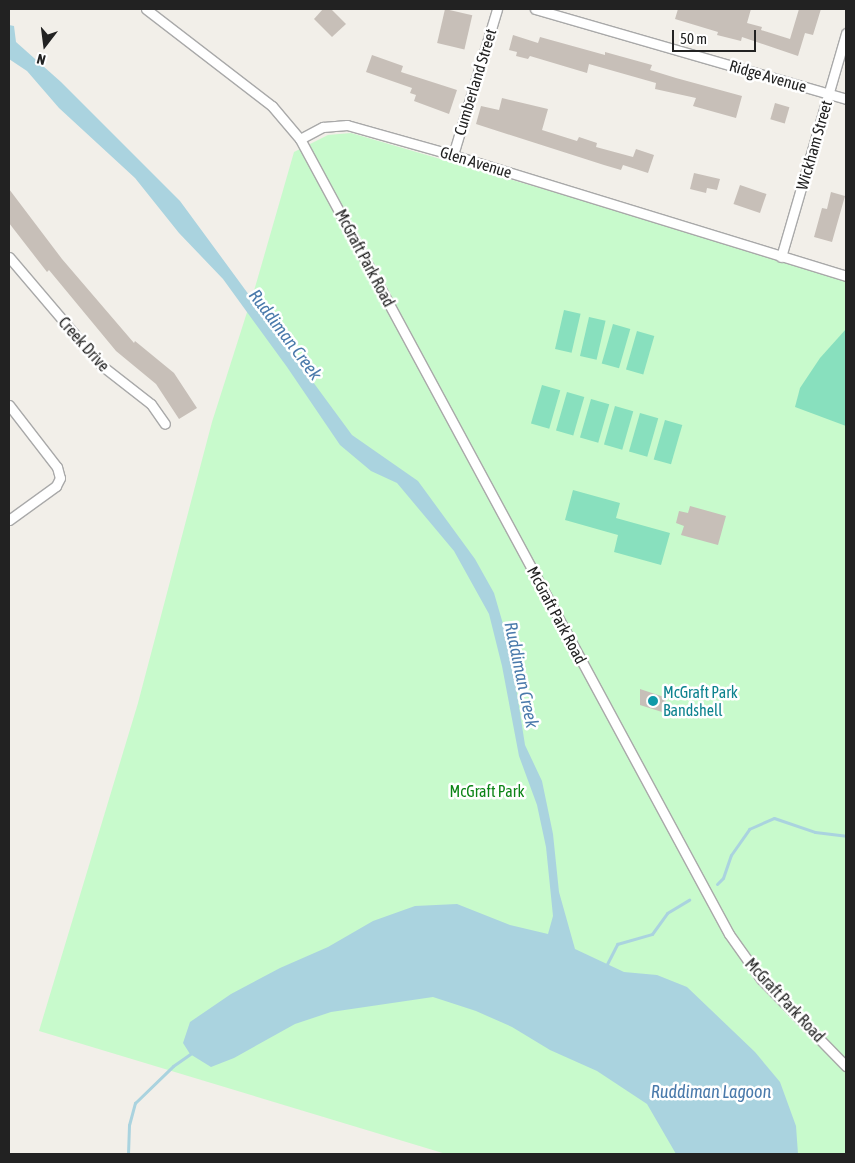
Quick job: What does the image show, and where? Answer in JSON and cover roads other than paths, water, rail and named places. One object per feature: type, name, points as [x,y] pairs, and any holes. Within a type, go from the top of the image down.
[{"type":"street","points":[[146,9],[272,106],[300,139]]},
{"type":"street","name":"Cumberland Street","points":[[453,155],[497,9]]},
{"type":"street","name":"Ridge Avenue","points":[[535,9],[846,99]]},
{"type":"street","name":"Wickham Street","points":[[781,256],[846,33]]},
{"type":"street","name":"Glen Avenue","points":[[300,139],[323,127],[347,125],[453,155],[846,276]]},
{"type":"street","name":"McGraft Park Road","points":[[300,139],[729,934],[761,980],[846,1066]]},
{"type":"street","name":"Creek Drive","points":[[9,257],[101,366],[151,404],[165,424]]},
{"type":"street","points":[[9,405],[57,467],[60,478],[56,486],[9,520]]},
{"type":"water","name":"Ruddiman Lagoon","points":[[9,25],[14,26],[16,42],[61,82],[180,201],[352,435],[418,481],[475,559],[494,593],[510,648],[525,745],[542,781],[553,834],[559,892],[575,949],[624,972],[657,975],[687,987],[755,1052],[780,1082],[796,1126],[798,1154],[676,1154],[647,1104],[597,1071],[550,1050],[512,1027],[476,1011],[433,997],[331,1012],[295,1024],[234,1058],[211,1067],[190,1054],[183,1043],[190,1022],[231,994],[280,968],[328,947],[373,921],[415,906],[457,904],[510,925],[548,934],[553,916],[546,847],[537,805],[519,756],[502,666],[489,614],[454,551],[397,483],[371,471],[340,445],[287,367],[223,279],[179,233],[135,178],[59,108],[27,71],[9,59]]},
{"type":"waterway","points":[[717,884],[723,878],[731,855],[749,829],[774,818],[815,832],[846,836]]},
{"type":"waterway","points":[[606,966],[617,944],[652,934],[667,913],[689,900]]},
{"type":"waterway","points":[[128,1154],[129,1125],[135,1103],[173,1066],[193,1052]]},
{"type":"place","name":"McGraft Park Bandshell","points":[[653,701]]},
{"type":"water label","name":"Ruddiman Creek","points":[[285,335]]},
{"type":"water label","name":"Ruddiman Creek","points":[[521,675]]},
{"type":"park label","name":"McGraft Park","points":[[487,791]]}]
